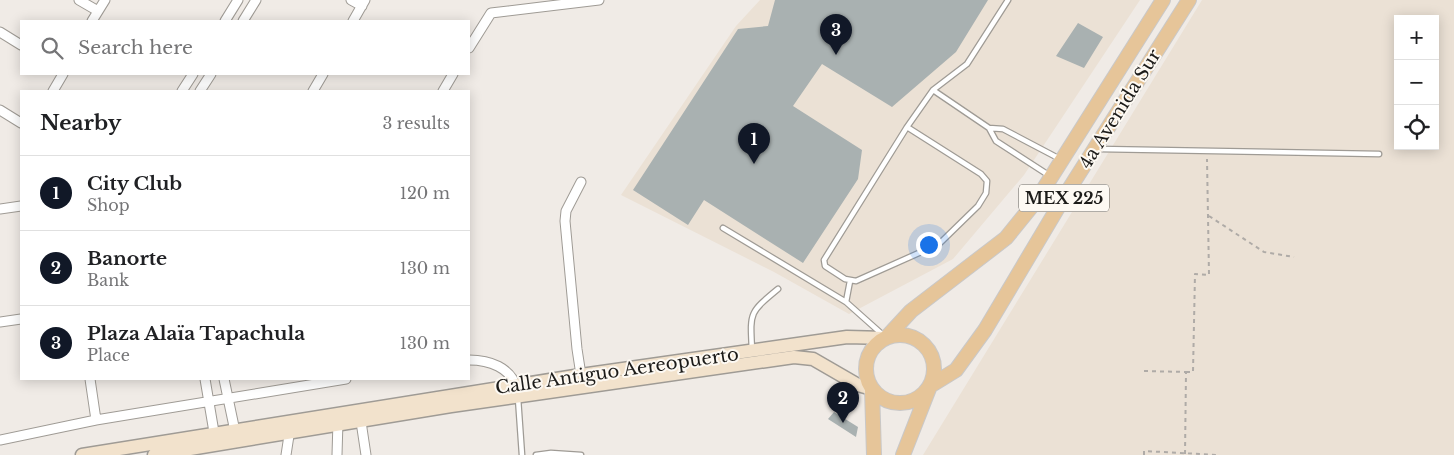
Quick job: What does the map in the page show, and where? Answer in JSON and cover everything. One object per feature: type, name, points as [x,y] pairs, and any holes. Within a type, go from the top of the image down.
[{"type":"main road","name":"4a Avenida Sur","points":[[886,338],[911,311],[1006,238],[1036,202],[1163,0]]},
{"type":"main road","name":"4a Avenida Sur","points":[[930,386],[956,370],[972,349],[1095,148],[1189,0]]},
{"type":"main road","points":[[903,455],[930,386],[934,365],[926,346],[907,335],[886,338],[876,344],[869,354],[866,366],[867,378],[872,389],[880,397],[890,402],[902,403],[913,401],[923,395],[930,386]]},
{"type":"main road","name":"Calle Antiguo Aereopuerto","points":[[517,391],[581,375],[752,352],[847,336],[886,338]]},
{"type":"main road","name":"Calle Antiguo Aereopuerto","points":[[154,455],[195,447],[215,439],[236,435],[517,391],[794,357],[813,359],[858,385],[872,389]]},
{"type":"main road","points":[[872,389],[874,455]]},
{"type":"main road","name":"Calle Antiguo Aereopuerto","points":[[82,455],[195,447]]},
{"type":"street","points":[[79,0],[98,11]]},
{"type":"street","points":[[93,20],[105,0]]},
{"type":"street","points":[[226,20],[238,0]]},
{"type":"street","points":[[244,20],[256,0]]},
{"type":"street","points":[[351,0],[364,3],[354,20]]},
{"type":"street","points":[[470,46],[491,13],[554,3],[599,0]]},
{"type":"street","points":[[0,32],[20,44]]},
{"type":"street","points":[[54,90],[62,75]]},
{"type":"street","points":[[183,90],[192,75]]},
{"type":"street","points":[[201,90],[210,75]]},
{"type":"street","points":[[314,90],[322,75]]},
{"type":"street","points":[[444,90],[452,75]]},
{"type":"street","points":[[0,110],[20,122]]},
{"type":"street","points":[[581,182],[566,212],[565,221],[581,375]]},
{"type":"street","points":[[0,209],[20,206]]},
{"type":"street","points":[[0,322],[20,319]]},
{"type":"street","points":[[470,360],[489,362],[506,371],[517,391]]},
{"type":"street","points":[[90,380],[96,420]]},
{"type":"street","points":[[205,380],[215,439]]},
{"type":"street","points":[[224,380],[236,435]]},
{"type":"street","points":[[0,440],[96,420],[228,400],[331,380]]},
{"type":"street","points":[[361,415],[366,455]]},
{"type":"street","points":[[337,455],[338,419]]},
{"type":"street","points":[[286,455],[290,427]]},
{"type":"lane","points":[[907,127],[981,174],[987,181],[986,192],[978,206],[939,244],[856,281],[850,281],[825,266],[824,260],[907,127],[933,90],[967,64],[1008,0]]},
{"type":"lane","points":[[933,90],[989,128],[996,141],[1052,178]]},
{"type":"lane","points":[[989,128],[1003,129],[1062,161]]},
{"type":"lane","points":[[1095,148],[1379,154]]},
{"type":"lane","points":[[723,228],[846,302],[886,338]]},
{"type":"lane","points":[[846,302],[850,281]]},
{"type":"lane","points":[[752,352],[750,319],[755,308],[778,288]]},
{"type":"lane","points":[[517,391],[522,455]]},
{"type":"lane","points":[[536,455],[551,453],[581,455]]},
{"type":"path","points":[[1144,371],[1193,372],[1195,274],[1209,275],[1207,151]]},
{"type":"path","points":[[1209,216],[1264,252],[1294,256]]},
{"type":"path","points":[[1185,454],[1186,372]]},
{"type":"path","points":[[1144,455],[1144,451],[1218,455]]},
{"type":"shaded area","points":[[760,0],[1140,0],[1024,175],[953,259],[849,314],[774,272],[621,195],[736,26]]},
{"type":"shaded area","points":[[1202,0],[1454,0],[1454,455],[923,455]]},
{"type":"building","points":[[775,0],[988,0],[956,52],[892,107],[822,64],[793,106],[862,150],[858,179],[803,263],[704,200],[688,225],[633,190],[738,29],[768,26]]},
{"type":"building","points":[[1078,23],[1103,37],[1084,68],[1056,56]]},
{"type":"building","points":[[834,412],[858,427],[856,437],[828,419]]},
{"type":"place","name":"Plaza Alaïa Tapachula","points":[[836,55]]},
{"type":"place","name":"City Club","points":[[754,164]]},
{"type":"place","name":"Banorte","points":[[843,423]]}]
